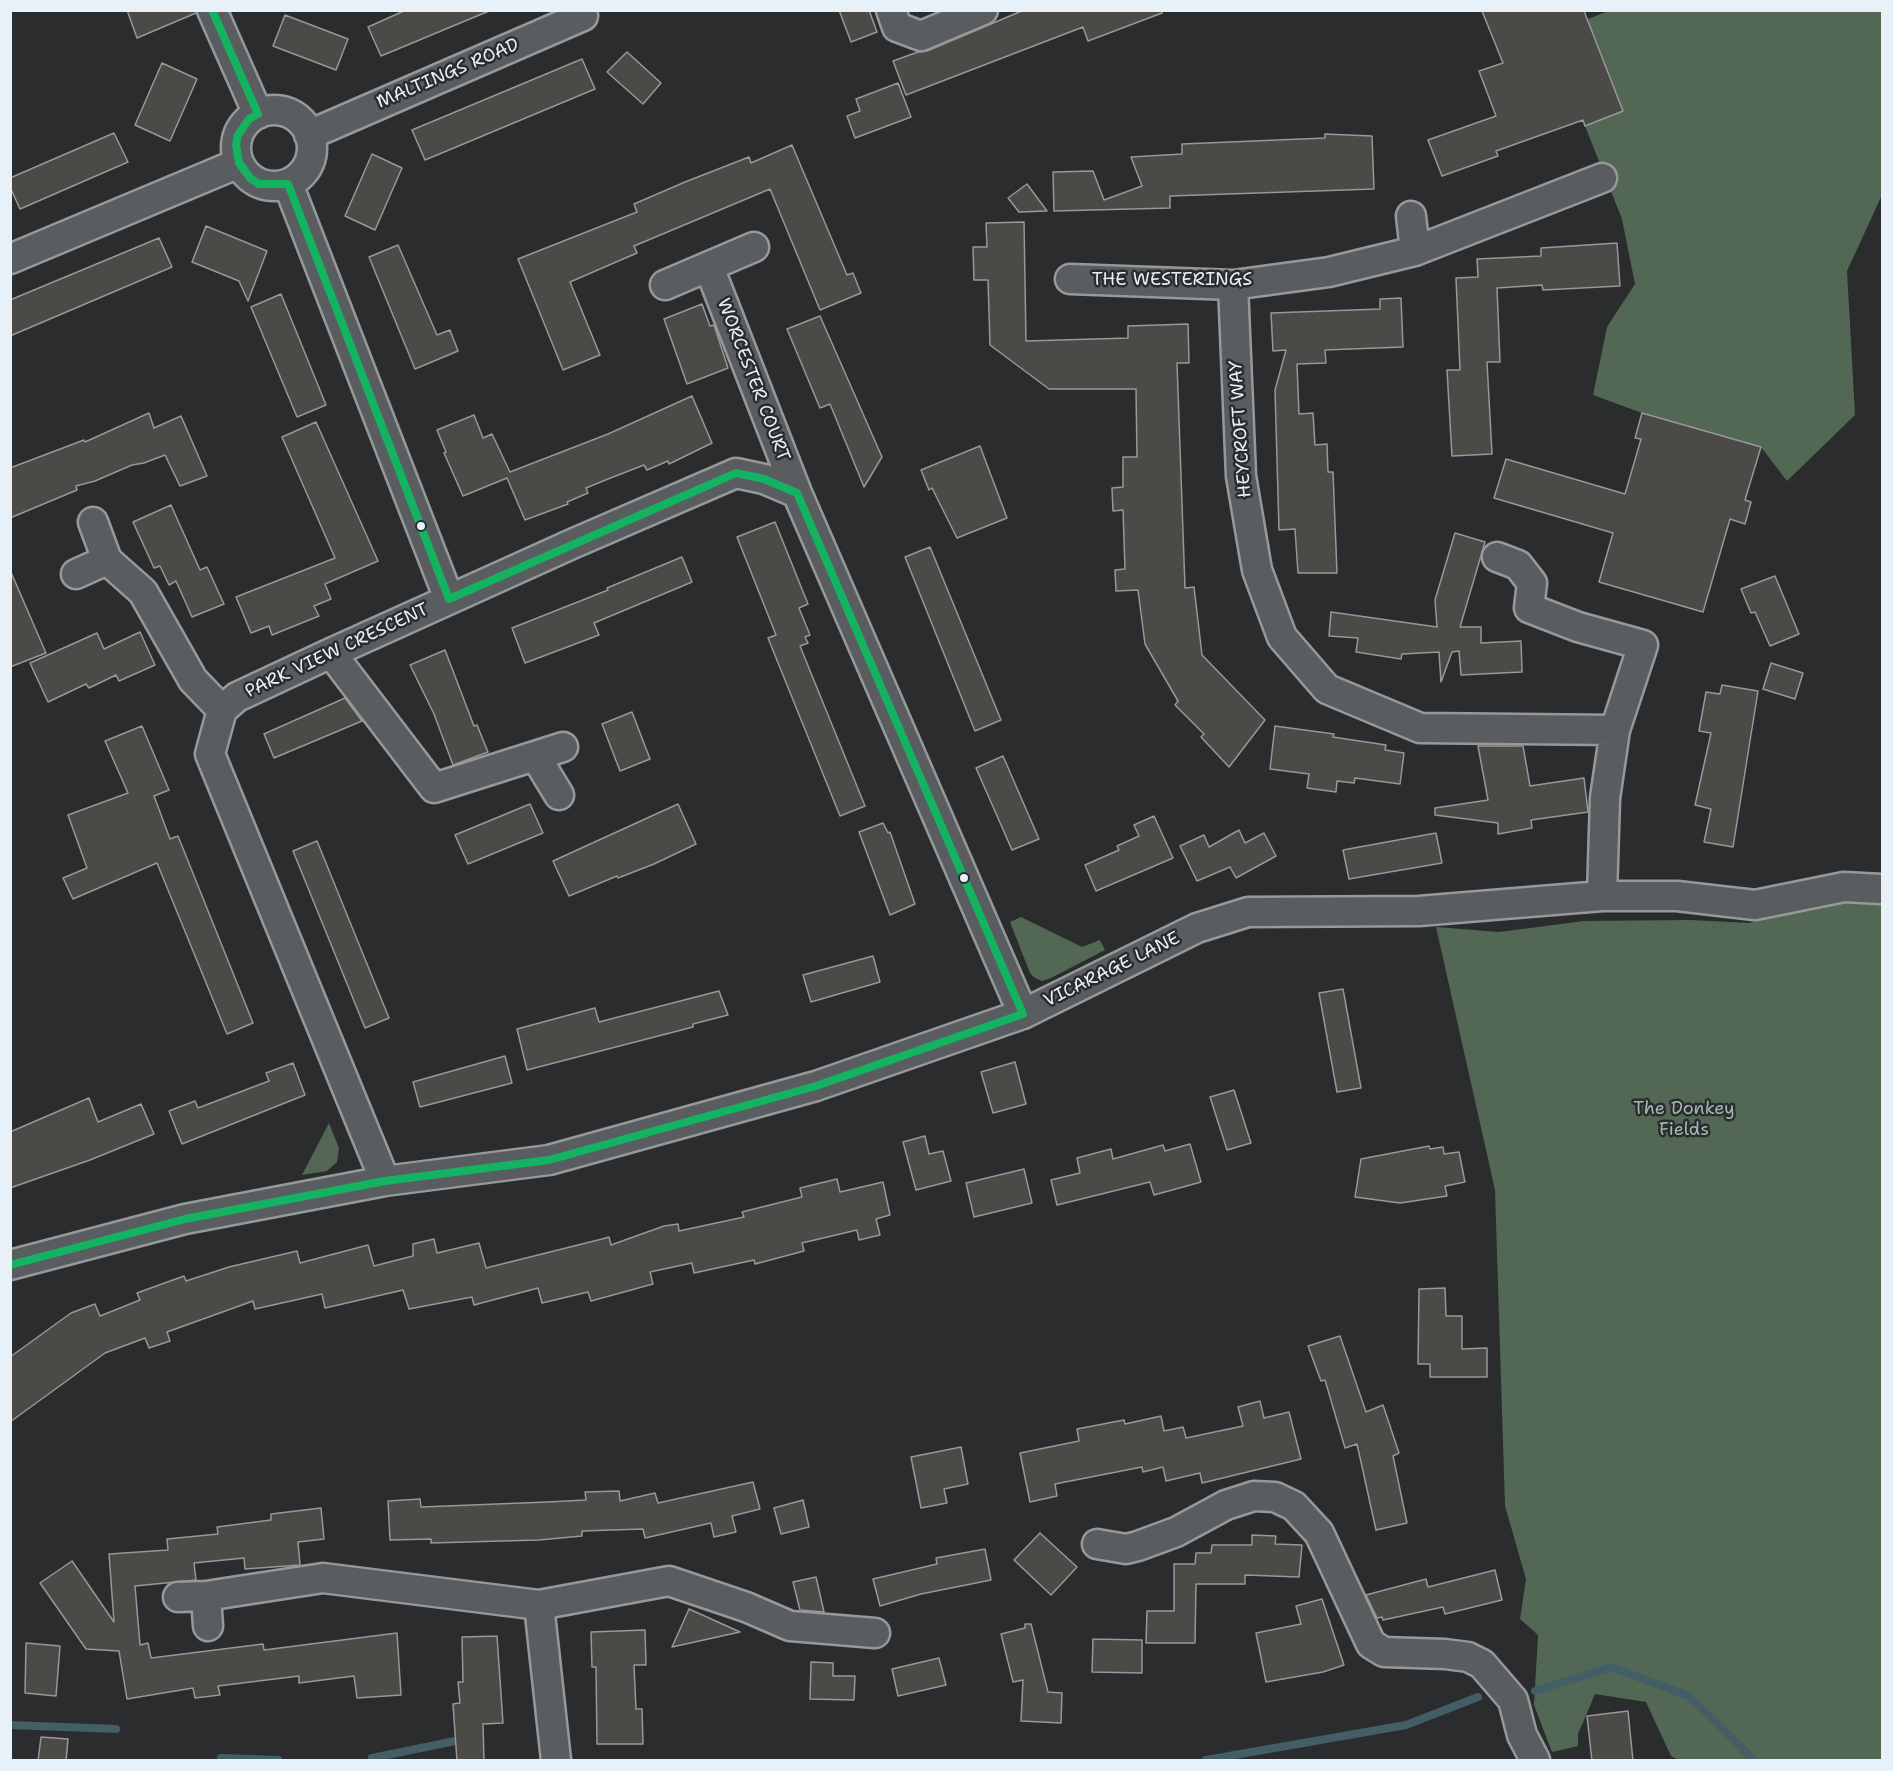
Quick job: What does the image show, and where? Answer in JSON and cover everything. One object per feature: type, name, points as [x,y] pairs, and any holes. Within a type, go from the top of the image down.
[{"type":"street","points":[[212,10],[258,114]]},
{"type":"street","name":"MALTINGS ROAD","points":[[309,135],[583,16],[582,10]]},
{"type":"street","points":[[891,10],[897,27],[921,36],[983,10]]},
{"type":"street","points":[[267,111],[288,113],[297,118],[309,135],[311,154],[309,164],[297,179],[288,184],[279,186],[260,184],[251,179],[239,164],[236,154],[238,135],[249,119],[258,114],[267,111]]},
{"type":"street","points":[[10,259],[239,164]]},
{"type":"street","name":"THE WESTERINGS","points":[[1070,279],[1233,285],[1329,272],[1415,251],[1602,178]]},
{"type":"street","points":[[288,184],[448,599]]},
{"type":"street","points":[[1412,216],[1415,251]]},
{"type":"street","points":[[665,285],[754,247]]},
{"type":"street","name":"WORCESTER COURT","points":[[709,267],[797,494]]},
{"type":"street","name":"HEYCROFT WAY","points":[[1233,285],[1241,476],[1257,570],[1282,637],[1327,689],[1420,728],[1615,730]]},
{"type":"street","name":"PARK VIEW CRESCENT","points":[[222,710],[237,697],[448,599],[736,473],[764,478],[797,494]]},
{"type":"street","points":[[797,494],[1023,1014]]},
{"type":"street","points":[[93,522],[107,560],[143,592],[193,680],[222,710],[210,754],[385,1182]]},
{"type":"street","points":[[1497,557],[1518,565],[1532,583],[1529,608],[1578,627],[1643,645],[1615,730],[1605,798],[1602,896]]},
{"type":"street","points":[[76,574],[107,560]]},
{"type":"street","points":[[331,653],[435,788],[536,758],[563,747]]},
{"type":"street","points":[[536,758],[559,795]]},
{"type":"street","name":"VICARAGE LANE","points":[[10,1265],[185,1219],[385,1182],[549,1160],[816,1086],[1023,1014],[1197,928],[1248,912],[1419,911],[1602,896],[1677,896],[1755,905],[1844,887],[1882,889]]},
{"type":"street","points":[[1097,1544],[1126,1549],[1138,1546],[1176,1532],[1226,1505],[1254,1496],[1275,1497],[1294,1506],[1318,1533],[1371,1644],[1384,1652],[1445,1654],[1468,1658],[1482,1664],[1513,1700],[1522,1735],[1535,1761]]},
{"type":"street","points":[[178,1597],[206,1596],[323,1578],[539,1605],[669,1581],[746,1607],[790,1626],[875,1633]]},
{"type":"street","points":[[206,1596],[208,1626]]},
{"type":"street","points":[[539,1605],[556,1761]]},
{"type":"green space","points":[[1611,10],[1882,11],[1882,195],[1847,271],[1855,415],[1787,481],[1761,447],[1642,413],[1593,395],[1607,327],[1635,284],[1622,219],[1585,126],[1591,30],[1588,19]]},
{"type":"green space","name":"The Donkey Fields","points":[[1840,900],[1882,902],[1882,1760],[1679,1760],[1671,1756],[1646,1702],[1595,1694],[1578,1734],[1578,1746],[1552,1752],[1534,1705],[1538,1635],[1520,1619],[1526,1579],[1505,1506],[1495,1190],[1436,927],[1499,932],[1584,921],[1690,920],[1749,923]]},
{"type":"green space","points":[[1021,917],[1082,947],[1100,940],[1105,950],[1042,981],[1030,973],[1010,922]]},
{"type":"green space","points":[[329,1123],[339,1148],[337,1162],[327,1171],[302,1175]]},
{"type":"building","points":[[127,10],[196,10],[196,13],[137,38]]},
{"type":"building","points":[[406,10],[489,11],[381,56],[368,27]]},
{"type":"building","points":[[839,10],[869,10],[877,32],[851,42]]},
{"type":"building","points":[[1024,10],[1162,10],[1162,13],[1088,41],[1083,27],[906,95],[893,61],[927,51]]},
{"type":"building","points":[[1482,11],[1584,11],[1623,111],[1585,126],[1583,120],[1496,151],[1498,156],[1442,176],[1428,140],[1496,116],[1479,71],[1503,63]]},
{"type":"building","points":[[285,15],[348,39],[336,70],[273,46]]},
{"type":"building","points":[[627,52],[661,83],[643,104],[607,72]]},
{"type":"building","points":[[582,59],[595,89],[425,160],[412,130]]},
{"type":"building","points":[[162,63],[197,79],[170,141],[135,125]]},
{"type":"building","points":[[898,83],[911,117],[855,138],[847,116],[860,111],[856,99]]},
{"type":"building","points":[[114,133],[128,162],[20,209],[10,187],[10,178]]},
{"type":"building","points":[[1325,134],[1372,136],[1374,189],[1170,196],[1170,208],[1054,211],[1053,172],[1093,171],[1104,200],[1142,186],[1131,157],[1182,154],[1182,144],[1325,138]]},
{"type":"building","points":[[792,145],[847,275],[853,273],[861,293],[820,310],[770,189],[634,246],[637,253],[570,282],[600,355],[563,370],[518,259],[637,212],[634,204],[685,182],[749,157],[751,163]]},
{"type":"building","points":[[372,154],[402,168],[375,230],[345,216]]},
{"type":"building","points":[[1027,184],[1047,211],[1019,212],[1008,198]]},
{"type":"building","points":[[1024,222],[1026,341],[1128,338],[1128,326],[1188,324],[1189,363],[1177,363],[1185,588],[1194,587],[1202,655],[1265,720],[1229,767],[1201,737],[1204,734],[1175,705],[1178,701],[1145,644],[1138,590],[1116,591],[1115,570],[1125,569],[1123,510],[1113,511],[1112,488],[1123,487],[1123,457],[1137,457],[1136,389],[1049,389],[990,345],[988,280],[974,280],[973,247],[987,247],[986,223]]},
{"type":"building","points":[[206,226],[267,251],[248,301],[239,281],[192,262]]},
{"type":"building","points":[[159,238],[172,267],[10,336],[10,300]]},
{"type":"building","points":[[1617,243],[1620,286],[1543,290],[1542,285],[1497,288],[1500,362],[1487,362],[1492,454],[1452,456],[1447,370],[1460,370],[1456,278],[1478,277],[1477,259],[1541,256],[1541,248]]},
{"type":"building","points":[[398,245],[437,335],[450,330],[458,351],[415,369],[369,257]]},
{"type":"building","points":[[281,294],[326,405],[297,417],[251,307]]},
{"type":"building","points":[[1401,298],[1403,347],[1325,350],[1326,363],[1297,364],[1299,414],[1313,413],[1315,445],[1327,444],[1328,472],[1333,472],[1337,573],[1298,573],[1295,529],[1279,530],[1275,390],[1286,350],[1273,351],[1271,313],[1380,309],[1380,299]]},
{"type":"building","points":[[702,304],[710,326],[714,325],[728,368],[687,384],[664,319]]},
{"type":"building","points":[[820,316],[882,457],[864,487],[830,404],[820,408],[787,329]]},
{"type":"building","points":[[692,396],[712,443],[669,464],[668,461],[647,470],[644,465],[586,488],[588,493],[567,502],[568,504],[525,520],[507,478],[463,496],[444,453],[446,452],[437,430],[474,415],[483,438],[492,434],[510,472],[608,434]]},
{"type":"building","points":[[149,413],[154,428],[181,416],[207,476],[180,486],[165,455],[76,486],[77,490],[10,518],[10,468],[84,440],[85,442]]},
{"type":"building","points":[[1642,413],[1761,447],[1745,500],[1751,502],[1745,524],[1730,519],[1703,612],[1599,582],[1613,533],[1494,498],[1506,459],[1625,494],[1641,439],[1635,438]]},
{"type":"building","points":[[316,422],[378,561],[325,584],[331,599],[314,606],[319,616],[272,635],[269,626],[251,633],[236,597],[335,558],[282,437]]},
{"type":"building","points":[[980,446],[1007,518],[957,538],[932,488],[929,490],[921,470]]},
{"type":"building","points":[[171,505],[200,570],[207,567],[224,604],[192,617],[176,581],[169,585],[160,566],[154,568],[133,522]]},
{"type":"building","points":[[775,522],[808,604],[799,608],[810,635],[805,637],[808,643],[800,646],[865,806],[840,816],[768,638],[776,635],[737,537]]},
{"type":"building","points":[[1455,533],[1485,542],[1460,627],[1481,627],[1481,643],[1521,641],[1522,672],[1461,675],[1459,651],[1452,652],[1441,682],[1439,652],[1402,654],[1401,659],[1356,652],[1358,638],[1329,636],[1331,612],[1437,627],[1435,600]]},
{"type":"building","points":[[930,547],[1001,720],[975,731],[905,557]]},
{"type":"building","points":[[682,557],[692,582],[594,623],[599,635],[525,663],[512,628],[608,590],[607,588]]},
{"type":"building","points":[[10,570],[46,653],[10,667]]},
{"type":"building","points":[[1775,576],[1799,634],[1770,646],[1755,612],[1751,613],[1741,589]]},
{"type":"building","points":[[140,632],[155,665],[119,681],[116,675],[89,688],[86,684],[48,702],[30,663],[97,633],[104,649]]},
{"type":"building","points":[[445,650],[474,726],[477,725],[488,752],[453,765],[434,714],[410,665]]},
{"type":"building","points":[[1771,663],[1803,673],[1795,699],[1763,689]]},
{"type":"building","points":[[1722,685],[1758,691],[1733,847],[1704,842],[1711,809],[1695,805],[1711,733],[1699,731],[1706,692],[1720,694]]},
{"type":"building","points":[[345,698],[362,721],[274,758],[264,734]]},
{"type":"building","points":[[632,712],[650,759],[620,771],[602,724]]},
{"type":"building","points":[[142,726],[169,790],[154,796],[170,839],[178,836],[253,1023],[227,1034],[157,863],[73,899],[63,878],[87,868],[68,815],[128,793],[105,741]]},
{"type":"building","points":[[1275,726],[1334,734],[1333,737],[1386,745],[1385,750],[1404,753],[1400,784],[1355,778],[1354,783],[1337,781],[1336,792],[1307,788],[1309,774],[1270,769]]},
{"type":"building","points":[[1478,746],[1523,746],[1530,786],[1584,778],[1588,812],[1531,820],[1532,828],[1498,834],[1498,823],[1435,815],[1435,808],[1488,800]]},
{"type":"building","points":[[1003,756],[1039,839],[1012,850],[976,768]]},
{"type":"building","points":[[530,804],[543,833],[468,864],[455,835]]},
{"type":"building","points":[[678,804],[696,844],[654,864],[618,878],[617,876],[569,896],[553,861]]},
{"type":"building","points":[[1154,816],[1173,858],[1096,891],[1085,865],[1119,850],[1117,846],[1139,836],[1134,825]]},
{"type":"building","points":[[883,823],[888,833],[890,832],[915,904],[890,915],[859,832]]},
{"type":"building","points":[[1239,830],[1245,843],[1264,833],[1276,856],[1236,878],[1230,867],[1197,881],[1180,846],[1204,835],[1209,847]]},
{"type":"building","points":[[1436,833],[1442,863],[1349,879],[1343,850]]},
{"type":"building","points":[[317,841],[389,1018],[365,1028],[293,851]]},
{"type":"building","points":[[873,956],[880,982],[811,1002],[803,975]]},
{"type":"building","points":[[1343,989],[1361,1088],[1337,1092],[1319,993]]},
{"type":"building","points":[[719,991],[728,1015],[693,1024],[693,1027],[527,1070],[517,1029],[595,1008],[599,1022]]},
{"type":"building","points":[[505,1056],[512,1083],[420,1107],[413,1082]]},
{"type":"building","points":[[1015,1062],[1026,1104],[993,1113],[981,1072]]},
{"type":"building","points":[[293,1063],[305,1095],[182,1144],[169,1111],[195,1101],[198,1108],[269,1081],[266,1073]]},
{"type":"building","points":[[1234,1090],[1251,1143],[1227,1150],[1210,1097]]},
{"type":"building","points":[[89,1098],[98,1122],[141,1104],[154,1134],[90,1160],[10,1188],[10,1132]]},
{"type":"building","points":[[925,1136],[929,1154],[943,1151],[951,1181],[916,1190],[903,1142]]},
{"type":"building","points":[[1190,1144],[1201,1182],[1154,1195],[1150,1182],[1057,1205],[1051,1180],[1080,1173],[1077,1158],[1111,1149],[1113,1159],[1163,1145],[1165,1151]]},
{"type":"building","points":[[1429,1146],[1430,1149],[1443,1147],[1444,1154],[1459,1152],[1465,1182],[1445,1186],[1447,1196],[1400,1203],[1355,1197],[1361,1159]]},
{"type":"building","points":[[1024,1169],[1032,1203],[974,1217],[966,1183]]},
{"type":"building","points":[[837,1179],[840,1192],[883,1182],[890,1215],[876,1219],[880,1235],[859,1240],[857,1230],[802,1243],[804,1251],[755,1264],[754,1260],[694,1273],[692,1263],[650,1272],[653,1284],[591,1301],[588,1292],[542,1303],[538,1288],[474,1305],[472,1297],[409,1309],[403,1290],[325,1308],[322,1294],[255,1309],[253,1301],[167,1332],[170,1341],[149,1348],[145,1338],[105,1353],[10,1422],[10,1357],[71,1313],[95,1304],[100,1316],[140,1300],[137,1293],[184,1276],[186,1281],[229,1267],[297,1251],[300,1263],[368,1245],[374,1266],[413,1256],[413,1244],[434,1239],[437,1253],[479,1243],[486,1268],[609,1237],[611,1245],[664,1226],[678,1224],[679,1231],[744,1217],[742,1212],[802,1197],[800,1188]]},
{"type":"building","points":[[1445,1288],[1446,1316],[1462,1316],[1462,1349],[1487,1348],[1487,1377],[1430,1377],[1430,1364],[1418,1364],[1419,1289]]},
{"type":"building","points":[[1340,1336],[1366,1412],[1383,1405],[1399,1453],[1393,1456],[1407,1523],[1376,1530],[1357,1444],[1345,1448],[1325,1380],[1321,1381],[1308,1346]]},
{"type":"building","points":[[1260,1401],[1264,1418],[1289,1412],[1301,1459],[1202,1483],[1200,1473],[1166,1481],[1163,1467],[1143,1472],[1142,1467],[1055,1484],[1057,1496],[1030,1502],[1020,1453],[1079,1441],[1077,1429],[1124,1420],[1125,1424],[1161,1416],[1164,1431],[1183,1427],[1186,1438],[1243,1426],[1238,1407]]},
{"type":"building","points":[[961,1447],[968,1484],[944,1489],[947,1503],[921,1508],[911,1457]]},
{"type":"building","points":[[753,1482],[760,1509],[732,1516],[736,1532],[714,1537],[711,1523],[645,1538],[643,1529],[582,1531],[582,1536],[539,1540],[431,1543],[431,1539],[390,1540],[388,1501],[420,1499],[421,1507],[547,1502],[586,1500],[585,1492],[619,1491],[620,1501],[655,1493],[658,1503]]},
{"type":"building","points":[[803,1500],[809,1527],[781,1534],[774,1508]]},
{"type":"building","points":[[321,1508],[324,1539],[298,1542],[300,1565],[245,1569],[244,1558],[194,1563],[196,1580],[135,1586],[140,1645],[148,1643],[151,1658],[263,1644],[264,1650],[397,1633],[401,1695],[357,1698],[354,1676],[299,1683],[299,1676],[218,1686],[220,1695],[195,1698],[193,1688],[127,1699],[119,1651],[86,1649],[40,1583],[72,1561],[114,1622],[109,1554],[168,1550],[167,1539],[218,1534],[217,1527],[271,1520],[271,1514]]},
{"type":"building","points":[[1040,1533],[1077,1567],[1051,1595],[1014,1560]]},
{"type":"building","points":[[1252,1535],[1276,1536],[1275,1544],[1302,1545],[1299,1577],[1245,1575],[1245,1584],[1196,1584],[1195,1643],[1146,1643],[1147,1611],[1174,1611],[1174,1564],[1195,1564],[1196,1553],[1211,1553],[1212,1545],[1252,1545]]},
{"type":"building","points":[[985,1549],[991,1580],[921,1594],[880,1606],[873,1579],[937,1564],[936,1558]]},
{"type":"building","points":[[1495,1570],[1502,1600],[1445,1614],[1443,1607],[1383,1620],[1382,1617],[1377,1618],[1366,1595],[1426,1579],[1428,1587]]},
{"type":"building","points":[[816,1577],[824,1612],[800,1610],[793,1582]]},
{"type":"building","points":[[1322,1599],[1344,1665],[1323,1672],[1266,1682],[1256,1633],[1301,1624],[1296,1606]]},
{"type":"building","points":[[689,1609],[740,1632],[672,1647]]},
{"type":"building","points":[[1025,1624],[1031,1624],[1048,1692],[1062,1693],[1061,1723],[1021,1721],[1023,1680],[1013,1682],[1001,1634],[1025,1628]]},
{"type":"building","points":[[645,1630],[646,1665],[634,1665],[636,1709],[642,1709],[643,1744],[597,1744],[596,1667],[592,1667],[591,1632]]},
{"type":"building","points":[[497,1636],[503,1723],[483,1724],[484,1761],[457,1761],[453,1704],[460,1703],[458,1682],[463,1682],[462,1637]]},
{"type":"building","points":[[1093,1639],[1142,1640],[1142,1673],[1092,1672]]},
{"type":"building","points":[[26,1643],[60,1646],[56,1696],[25,1693]]},
{"type":"building","points":[[939,1658],[946,1685],[898,1696],[892,1669]]},
{"type":"building","points":[[811,1662],[833,1663],[833,1676],[855,1676],[854,1700],[810,1699]]},
{"type":"building","points":[[1628,1711],[1633,1761],[1592,1761],[1587,1716]]},
{"type":"building","points":[[41,1737],[68,1739],[66,1761],[38,1761]]},
{"type":"waterway","points":[[1535,1691],[1611,1667],[1689,1696],[1754,1760]]},
{"type":"waterway","points":[[1206,1760],[1406,1725],[1478,1697]]},
{"type":"waterway","points":[[10,1725],[116,1729]]},
{"type":"waterway","points":[[372,1758],[465,1739]]},
{"type":"waterway","points":[[221,1758],[278,1760]]},
{"type":"transit line","points":[[10,1265],[185,1219],[385,1181],[549,1160],[816,1086],[1023,1014],[797,493],[764,479],[736,473],[449,599],[288,184],[259,184],[251,179],[239,163],[236,145],[238,135],[249,119],[258,114],[212,10]]}]
